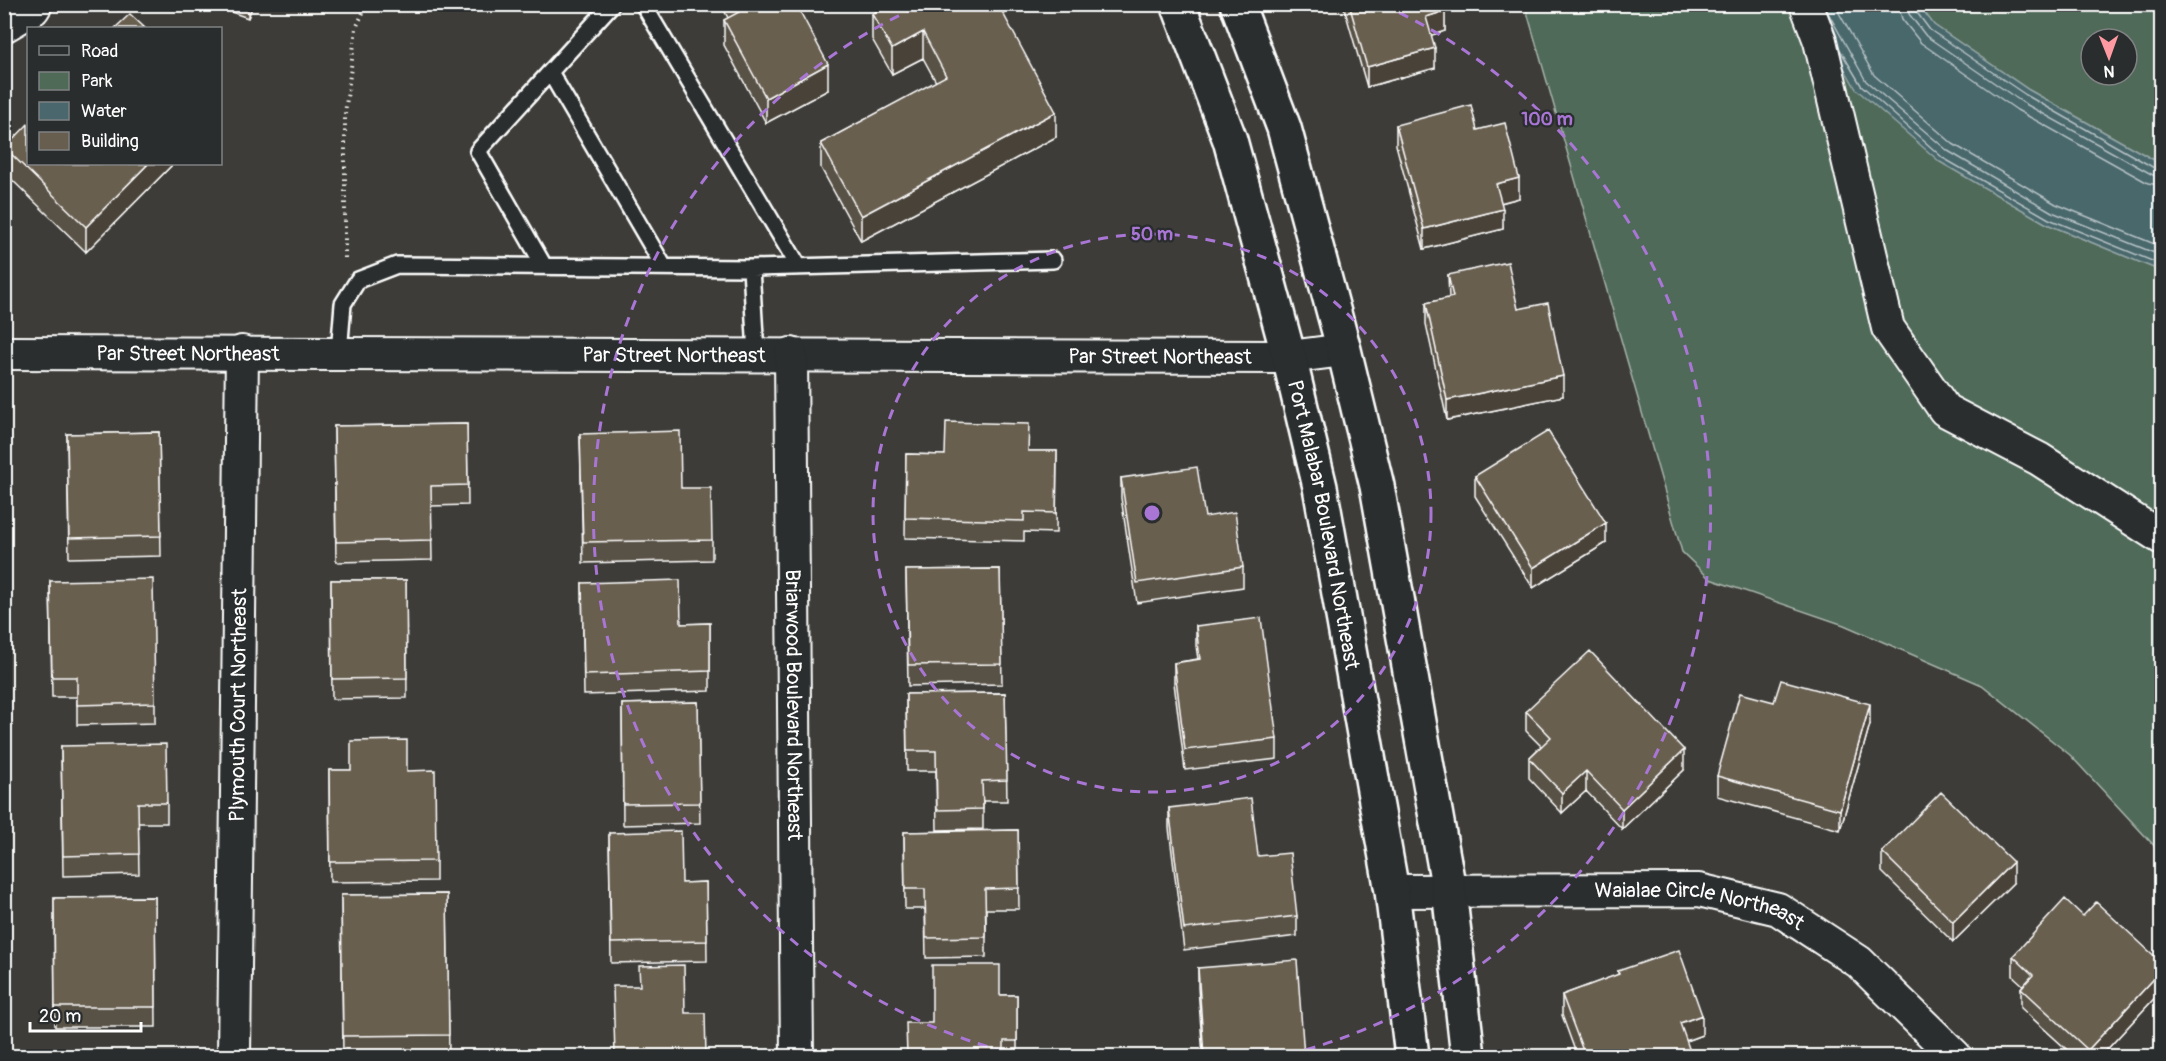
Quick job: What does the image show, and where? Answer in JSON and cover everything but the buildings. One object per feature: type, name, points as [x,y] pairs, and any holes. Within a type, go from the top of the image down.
[{"type":"street","points":[[4,26],[33,9],[36,4]]},
{"type":"street","name":"Port Malabar Boulevard Northeast","points":[[1178,4],[1230,140],[1289,357],[1320,487],[1392,891],[1412,1056]]},
{"type":"street","points":[[1237,4],[1284,128],[1344,350],[1377,486],[1449,890],[1468,1056]]},
{"type":"street","points":[[1806,4],[1820,41],[1888,328],[1945,410],[2039,459],[2162,538]]},
{"type":"street","name":"Par Street Northeast","points":[[4,353],[1289,357],[1344,350]]},
{"type":"street","name":"Plymouth Court Northeast","points":[[234,1056],[242,352]]},
{"type":"street","name":"Briarwood Boulevard Northeast","points":[[791,354],[797,1056]]},
{"type":"street","name":"Waialae Circle Northeast","points":[[1392,891],[1698,890],[1778,909],[1859,962],[1955,1056]]},
{"type":"lane","points":[[544,266],[478,151],[612,4]]},
{"type":"lane","points":[[643,4],[799,267]]},
{"type":"lane","points":[[550,72],[664,267]]},
{"type":"lane","points":[[339,353],[343,304],[358,280],[398,265],[751,268],[1053,260]]},
{"type":"lane","points":[[751,268],[756,354]]},
{"type":"path","points":[[343,304],[346,236],[345,114],[356,28],[367,4]]},
{"type":"green space","points":[[1525,5],[1810,5],[1940,162],[2047,224],[2161,271],[2161,853],[2070,755],[1982,685],[1844,625],[1710,579],[1682,552]]},
{"type":"green space","points":[[1919,5],[2161,5],[2161,164],[2029,90],[1934,25]]},
{"type":"water","points":[[1810,5],[1919,5],[1934,25],[2029,90],[2161,164],[2161,271],[2047,224],[1940,162],[1856,89]]}]
